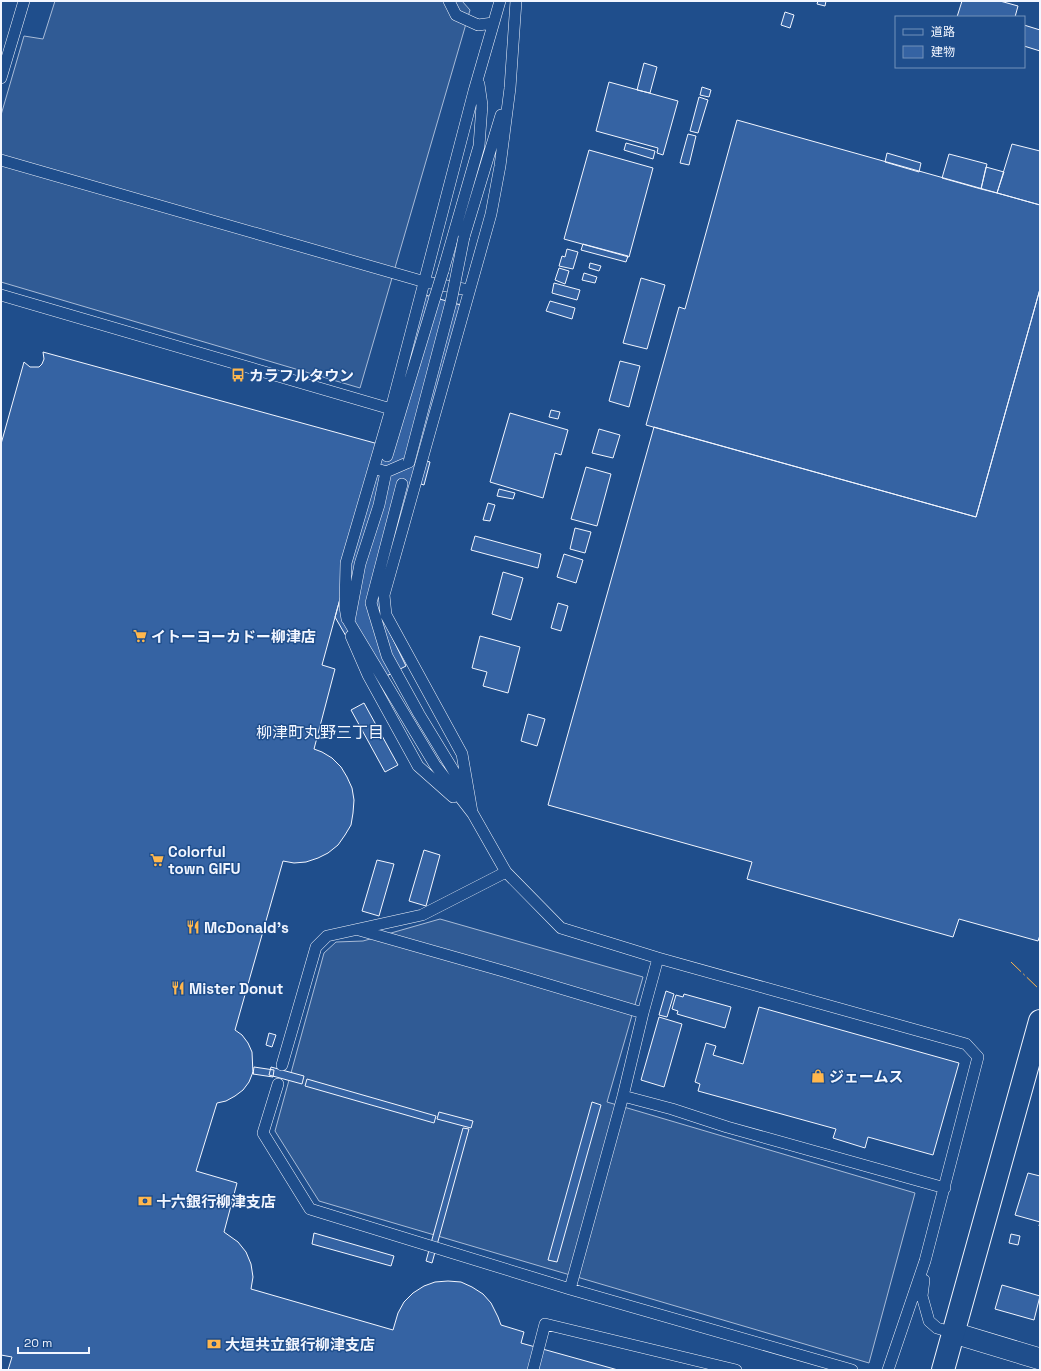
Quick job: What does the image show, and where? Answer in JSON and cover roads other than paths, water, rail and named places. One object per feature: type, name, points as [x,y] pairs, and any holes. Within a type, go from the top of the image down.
[{"type":"street","points":[[942,1370],[954,1333],[1040,1021]]},
{"type":"street","points":[[954,1333],[1040,1360]]},
{"type":"lane","points":[[1,78],[24,1]]},
{"type":"lane","points":[[449,1],[456,14],[478,25],[493,23]]},
{"type":"lane","points":[[473,814],[418,766],[368,674],[351,636],[345,607],[346,563],[391,409],[478,78],[500,1]]},
{"type":"lane","points":[[473,814],[468,795],[462,754],[386,615],[384,594],[491,214],[500,166],[510,88],[516,1]]},
{"type":"lane","points":[[388,456],[479,146],[482,106],[478,78]]},
{"type":"lane","points":[[510,88],[464,237],[451,302],[409,462],[381,470],[378,505],[360,564],[350,622],[435,765],[473,814],[506,872],[562,928],[658,958],[966,1044],[978,1057],[926,1261],[888,1370]]},
{"type":"lane","points":[[1,160],[425,282],[469,290]]},
{"type":"lane","points":[[1,295],[391,409]]},
{"type":"lane","points":[[402,484],[371,603],[387,656],[419,714],[468,795]]},
{"type":"lane","points":[[282,1065],[316,947],[327,936],[422,915],[506,872]]},
{"type":"lane","points":[[359,930],[643,1013]]},
{"type":"lane","points":[[570,1289],[658,958]]},
{"type":"lane","points":[[278,1084],[263,1133],[310,1209],[570,1289],[852,1370]]},
{"type":"lane","points":[[622,1096],[945,1188]]},
{"type":"lane","points":[[926,1261],[922,1296],[929,1321],[937,1328],[954,1333]]},
{"type":"lane","points":[[533,1370],[545,1324],[736,1370]]},
{"type":"place","name":"カラフルタウン","points":[[238,375]]},
{"type":"place","name":"イトーヨーカドー柳津店","points":[[140,636]]},
{"type":"place","name":"Colorful town GIFU","points":[[157,860]]},
{"type":"place","name":"McDonald's","points":[[193,927]]},
{"type":"place","name":"Mister Donut","points":[[178,988]]},
{"type":"place","name":"ジェームス","points":[[818,1076]]},
{"type":"place","name":"十六銀行柳津支店","points":[[145,1201]]},
{"type":"place","name":"大垣共立銀行柳津支店","points":[[214,1344]]},
{"type":"district","name":"柳津町丸野三丁目","points":[[320,732]]}]
